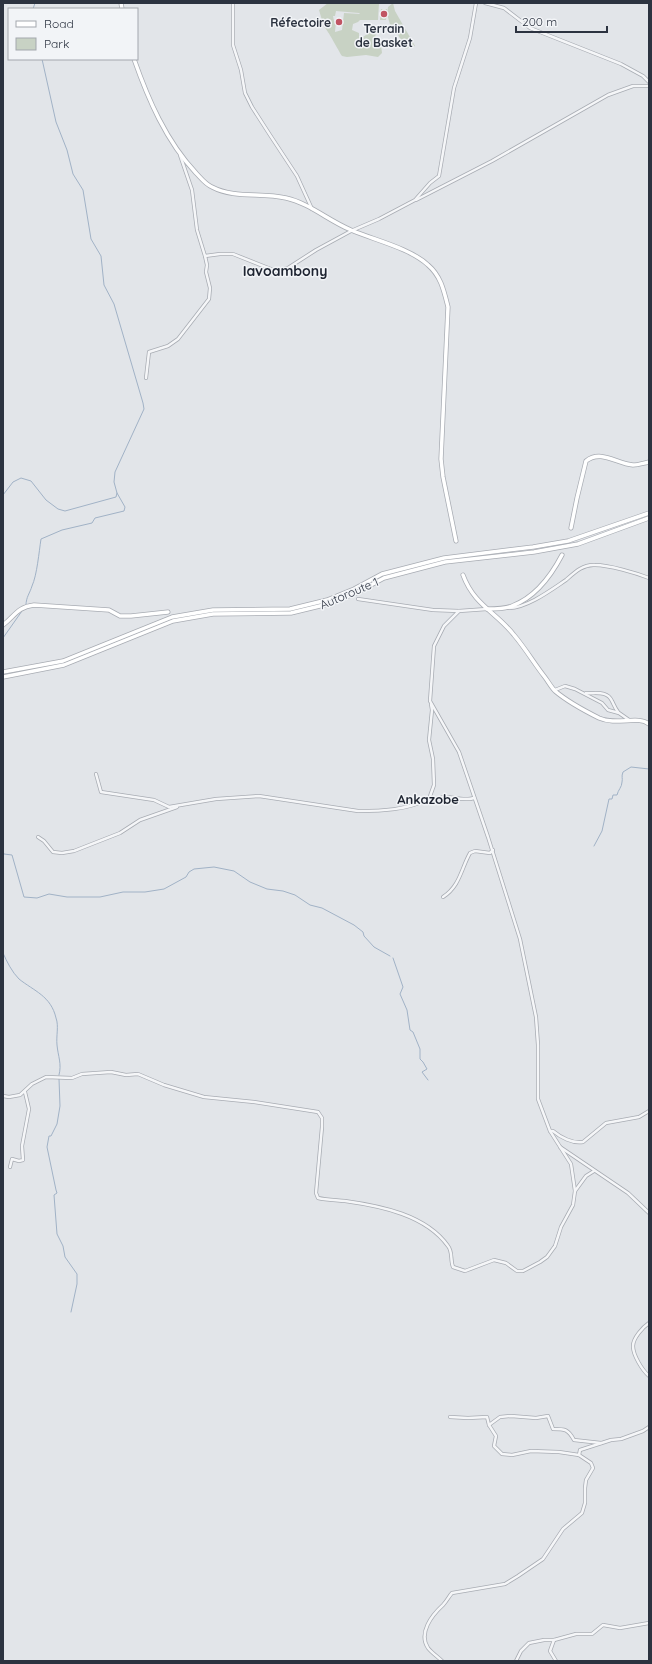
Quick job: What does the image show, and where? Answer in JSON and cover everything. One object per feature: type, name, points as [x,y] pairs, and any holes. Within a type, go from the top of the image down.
[{"type":"main road","points":[[134,60],[143,85],[164,129],[189,166],[212,187],[233,194],[286,198],[312,209],[351,230],[417,256],[433,270],[443,284],[448,308],[442,470],[456,541]]},
{"type":"main road","points":[[571,528],[586,461],[591,457],[600,455],[617,462],[633,465],[649,462]]},
{"type":"main road","name":"Autoroute 1","points":[[3,672],[63,661],[116,641],[172,616],[212,610],[290,609],[327,600],[354,589],[382,574],[444,558],[533,548],[568,541],[649,513]]},
{"type":"main road","name":"Autoroute 1","points":[[3,677],[64,665],[173,621],[213,614],[291,614],[328,604],[356,593],[384,578],[445,562],[534,552],[578,544],[649,518]]},
{"type":"main road","points":[[487,609],[512,606],[530,596],[547,580],[562,555]]},
{"type":"main road","points":[[463,575],[471,592],[514,634],[555,690],[581,708],[605,721],[632,722],[635,720],[640,720],[649,724]]},
{"type":"main road","points":[[3,625],[18,610],[26,606],[34,605],[109,610],[120,616],[168,612]]},
{"type":"street","points":[[233,3],[233,45],[241,70],[245,93],[252,107],[297,176],[312,209]]},
{"type":"street","points":[[414,200],[439,176],[454,88],[470,38],[476,3]]},
{"type":"street","points":[[485,3],[504,8],[530,28],[621,64],[643,76],[649,82]]},
{"type":"street","points":[[205,256],[233,254],[276,271],[288,268],[351,230],[379,219],[414,200],[430,194],[492,161],[608,95],[633,86],[649,86]]},
{"type":"street","points":[[146,378],[149,352],[168,346],[178,339],[209,299],[210,288],[205,256],[197,230],[192,190],[180,152]]},
{"type":"street","points":[[502,608],[515,608],[529,603],[566,579],[574,572],[590,565],[595,564],[637,573],[649,578]]},
{"type":"street","points":[[358,599],[433,610],[459,612],[487,609]]},
{"type":"street","points":[[429,799],[434,785],[433,759],[429,740],[432,710],[430,701],[434,646],[444,626],[459,612]]},
{"type":"street","points":[[555,690],[566,686],[575,689],[602,703],[608,710],[619,713]]},
{"type":"street","points":[[584,693],[603,693],[612,699],[615,708],[619,713],[632,722]]},
{"type":"street","points":[[3,1096],[18,1096],[32,1084],[46,1077],[63,1078],[111,1072],[126,1075],[136,1074],[169,1087],[204,1097],[254,1102],[318,1112],[322,1118],[322,1127],[316,1196],[320,1199],[353,1202],[383,1209],[411,1218],[426,1226],[449,1247],[453,1267],[463,1271],[474,1269],[494,1260],[506,1263],[517,1272],[523,1271],[547,1257],[556,1246],[561,1227],[573,1206],[575,1191],[571,1164],[550,1131],[538,1099],[538,1045],[534,1004],[520,939],[493,850],[459,752],[430,701]]},
{"type":"street","points":[[96,774],[99,790],[101,792],[110,792],[154,800],[169,807],[216,799],[259,796],[358,811],[374,811],[405,808],[417,805],[429,799],[433,800],[447,797],[465,800],[474,798]]},
{"type":"street","points":[[38,837],[44,841],[53,852],[69,853],[120,833],[140,820],[178,806]]},
{"type":"street","points":[[443,897],[451,891],[456,884],[470,853],[474,851],[490,853],[493,850]]},
{"type":"street","points":[[10,1167],[12,1159],[19,1161],[22,1160],[22,1146],[29,1109],[25,1091]]},
{"type":"street","points":[[550,1131],[573,1141],[583,1142],[606,1123],[639,1117],[649,1111]]},
{"type":"street","points":[[559,1146],[628,1193],[649,1213]]},
{"type":"street","points":[[575,1191],[586,1176],[595,1171]]},
{"type":"street","points":[[649,1323],[638,1334],[633,1343],[633,1347],[643,1371],[649,1376]]},
{"type":"street","points":[[490,1425],[500,1417],[511,1416],[536,1418],[548,1416],[552,1429],[564,1429],[570,1432],[574,1440],[604,1443]]},
{"type":"street","points":[[442,1661],[428,1648],[424,1639],[429,1621],[452,1593],[505,1584],[543,1559],[562,1529],[582,1513],[585,1503],[586,1480],[593,1468],[591,1463],[579,1455],[559,1452],[531,1451],[512,1455],[502,1454],[496,1450],[494,1446],[496,1436],[487,1417],[450,1417]]},
{"type":"street","points":[[579,1455],[580,1450],[632,1436],[649,1427]]},
{"type":"street","points":[[516,1661],[521,1651],[529,1643],[554,1640],[576,1634],[592,1634],[603,1625],[620,1628],[649,1623]]},
{"type":"street","points":[[554,1640],[550,1651],[556,1661]]},
{"type":"green space","points":[[328,3],[379,3],[378,20],[360,20],[353,24],[352,30],[359,33],[359,37],[376,32],[376,44],[381,45],[382,53],[378,57],[366,55],[347,57],[342,56],[324,27],[319,10]],"holes":[[[336,11],[360,14],[344,13],[342,30],[335,32],[336,22],[334,21],[333,16],[335,16]]]},
{"type":"green space","points":[[393,3],[395,11],[415,46],[405,49],[396,30],[391,28],[387,14],[388,7]]},
{"type":"green space","name":"Terrain de Basket","points":[[381,9],[387,9],[386,20],[380,20]]},
{"type":"waterway","points":[[33,8],[35,3]]},
{"type":"waterway","points":[[3,495],[13,482],[21,478],[31,481],[46,500],[58,509],[65,511],[116,497],[117,493],[114,482],[115,472],[144,409],[114,304],[104,285],[101,256],[91,239],[83,190],[73,174],[67,150],[56,122],[42,60]]},
{"type":"waterway","points":[[26,605],[27,597],[38,563],[41,539],[62,530],[92,523],[95,518],[124,511],[125,507],[117,493]]},
{"type":"waterway","points":[[3,638],[22,611]]},
{"type":"waterway","points":[[594,846],[602,831],[609,799],[612,799],[613,795],[617,795],[621,785],[623,772],[631,767],[649,769]]},
{"type":"waterway","points":[[3,852],[4,854],[12,855],[24,897],[37,898],[49,894],[67,897],[100,897],[123,892],[145,892],[164,889],[186,877],[189,872],[194,869],[214,867],[234,871],[250,882],[267,889],[283,891],[295,895],[310,905],[322,908],[354,925],[363,932],[364,936],[374,947],[390,956]]},
{"type":"waterway","points":[[3,953],[16,976],[46,999],[54,1010],[57,1021],[57,1045],[60,1060],[59,1075]]},
{"type":"waterway","points":[[393,958],[403,987],[400,994],[407,1010],[410,1030],[413,1032],[420,1049],[420,1059],[427,1069],[422,1072],[428,1080]]},
{"type":"waterway","points":[[59,1079],[60,1106],[57,1124],[51,1136],[49,1136],[47,1147],[57,1193],[54,1195],[57,1234],[63,1246],[65,1257],[77,1274],[77,1284],[71,1312]]},
{"type":"place","name":"Terrain de Basket","points":[[384,14]]},
{"type":"place","name":"Réfectoire","points":[[339,22]]},
{"type":"district","name":"Iavoambony","points":[[285,271]]},
{"type":"district","name":"Ankazobe","points":[[428,799]]}]
